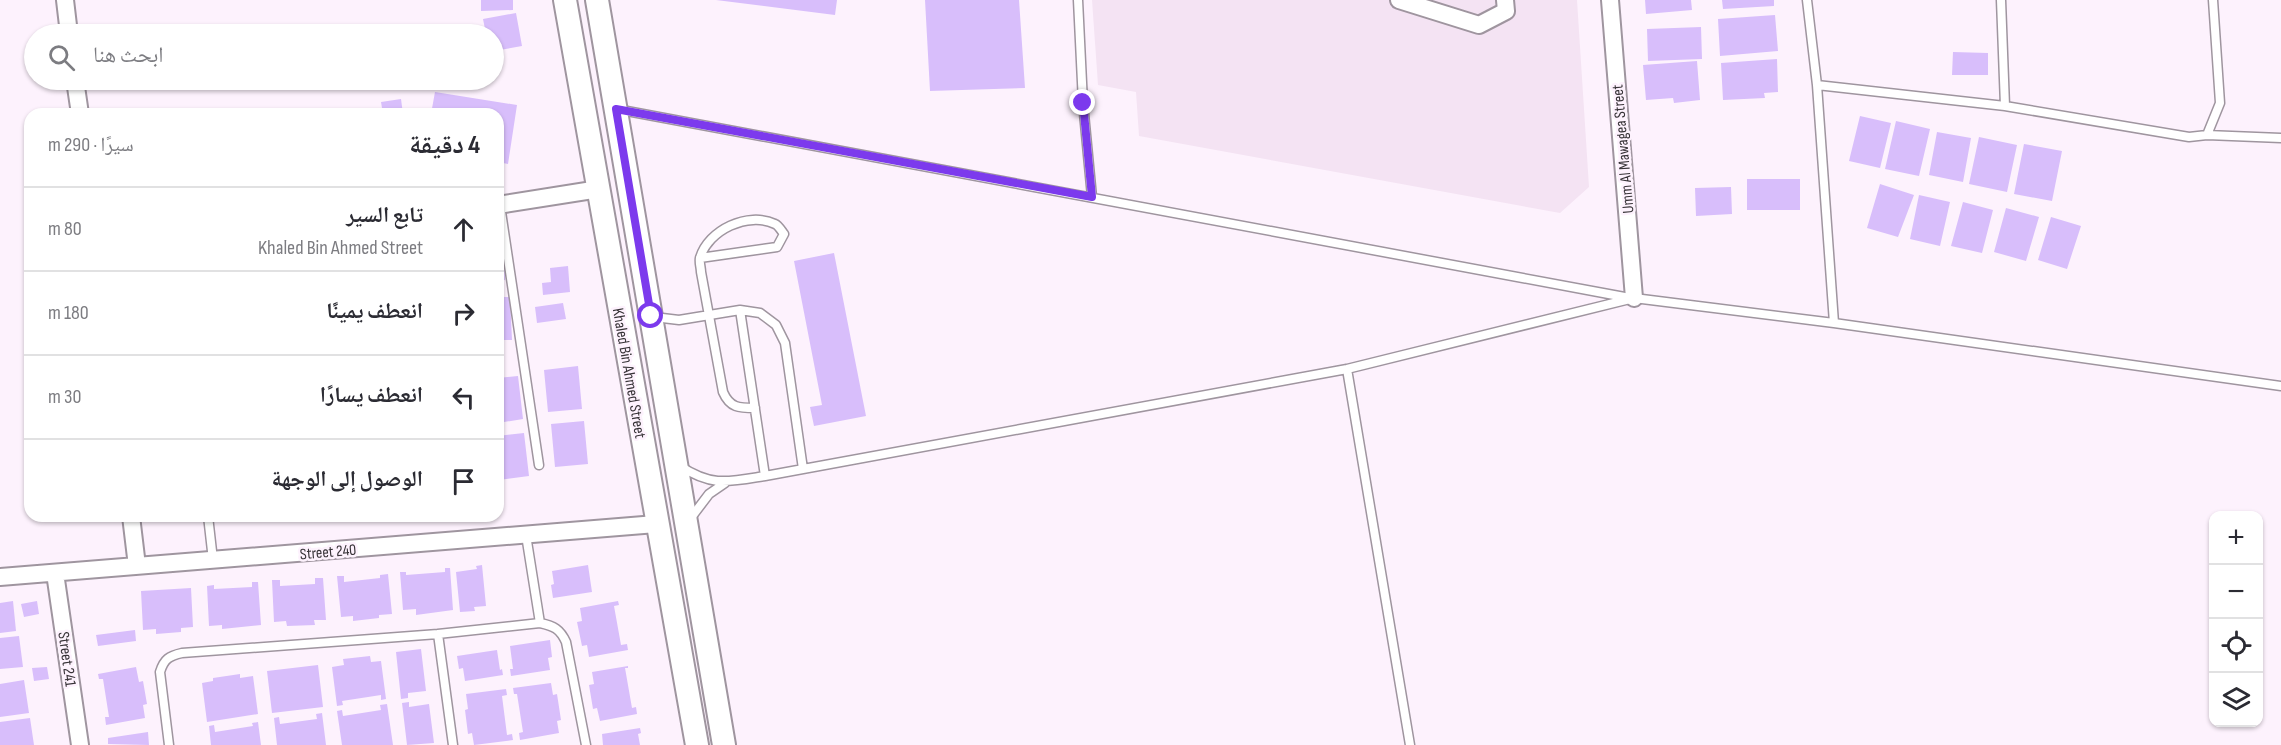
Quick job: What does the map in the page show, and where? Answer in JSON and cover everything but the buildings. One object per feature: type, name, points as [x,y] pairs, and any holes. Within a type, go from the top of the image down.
[{"type":"main road","name":"Khaled Bin Ahmed Street","points":[[565,0],[656,524],[697,745]]},
{"type":"main road","name":"Khaled Bin Ahmed Street","points":[[597,0],[724,745]]},
{"type":"street","points":[[65,0],[68,24]]},
{"type":"street","points":[[1399,0],[1479,25],[1506,11],[1505,0]]},
{"type":"street","name":"Umm Al Mawagea Street","points":[[1610,0],[1634,298]]},
{"type":"street","points":[[76,90],[79,108]]},
{"type":"street","points":[[504,204],[599,189]]},
{"type":"street","points":[[132,522],[137,566]]},
{"type":"street","name":"Street 240","points":[[0,577],[656,524]]},
{"type":"street","name":"Street 241","points":[[56,573],[80,745]]},
{"type":"lane","points":[[1078,0],[1083,103],[1092,197]]},
{"type":"lane","points":[[1807,0],[1817,85],[1834,323]]},
{"type":"lane","points":[[2001,0],[2005,106]]},
{"type":"lane","points":[[2207,135],[2220,103],[2213,0]]},
{"type":"lane","points":[[1817,85],[2005,106],[2189,137],[2207,135],[2281,138]]},
{"type":"lane","points":[[616,109],[1634,298],[1834,323],[2281,386]]},
{"type":"lane","points":[[700,258],[777,247],[784,234],[776,224],[757,220],[738,222],[722,230],[700,258],[700,272],[723,392],[727,401],[733,406],[754,408]]},
{"type":"lane","points":[[504,238],[539,465]]},
{"type":"lane","points":[[677,464],[691,474],[725,483],[1347,369],[1634,298]]},
{"type":"lane","points":[[651,316],[679,320],[741,310],[760,313],[776,325],[785,343],[803,469]]},
{"type":"lane","points":[[741,310],[765,476]]},
{"type":"lane","points":[[1347,369],[1410,745]]},
{"type":"lane","points":[[687,525],[696,508],[709,494],[725,483]]},
{"type":"lane","points":[[208,522],[213,561]]},
{"type":"lane","points":[[526,535],[540,623]]},
{"type":"lane","points":[[169,745],[160,672],[163,662],[170,656],[182,652],[438,634],[540,623],[560,630],[566,642],[586,745]]},
{"type":"lane","points":[[438,634],[453,745]]},
{"type":"shaded area","points":[[1092,0],[1577,0],[1589,187],[1560,213],[1139,136],[1136,92],[1098,85]]},
{"type":"route","points":[[651,316],[616,109],[1092,197],[1083,103]]}]
